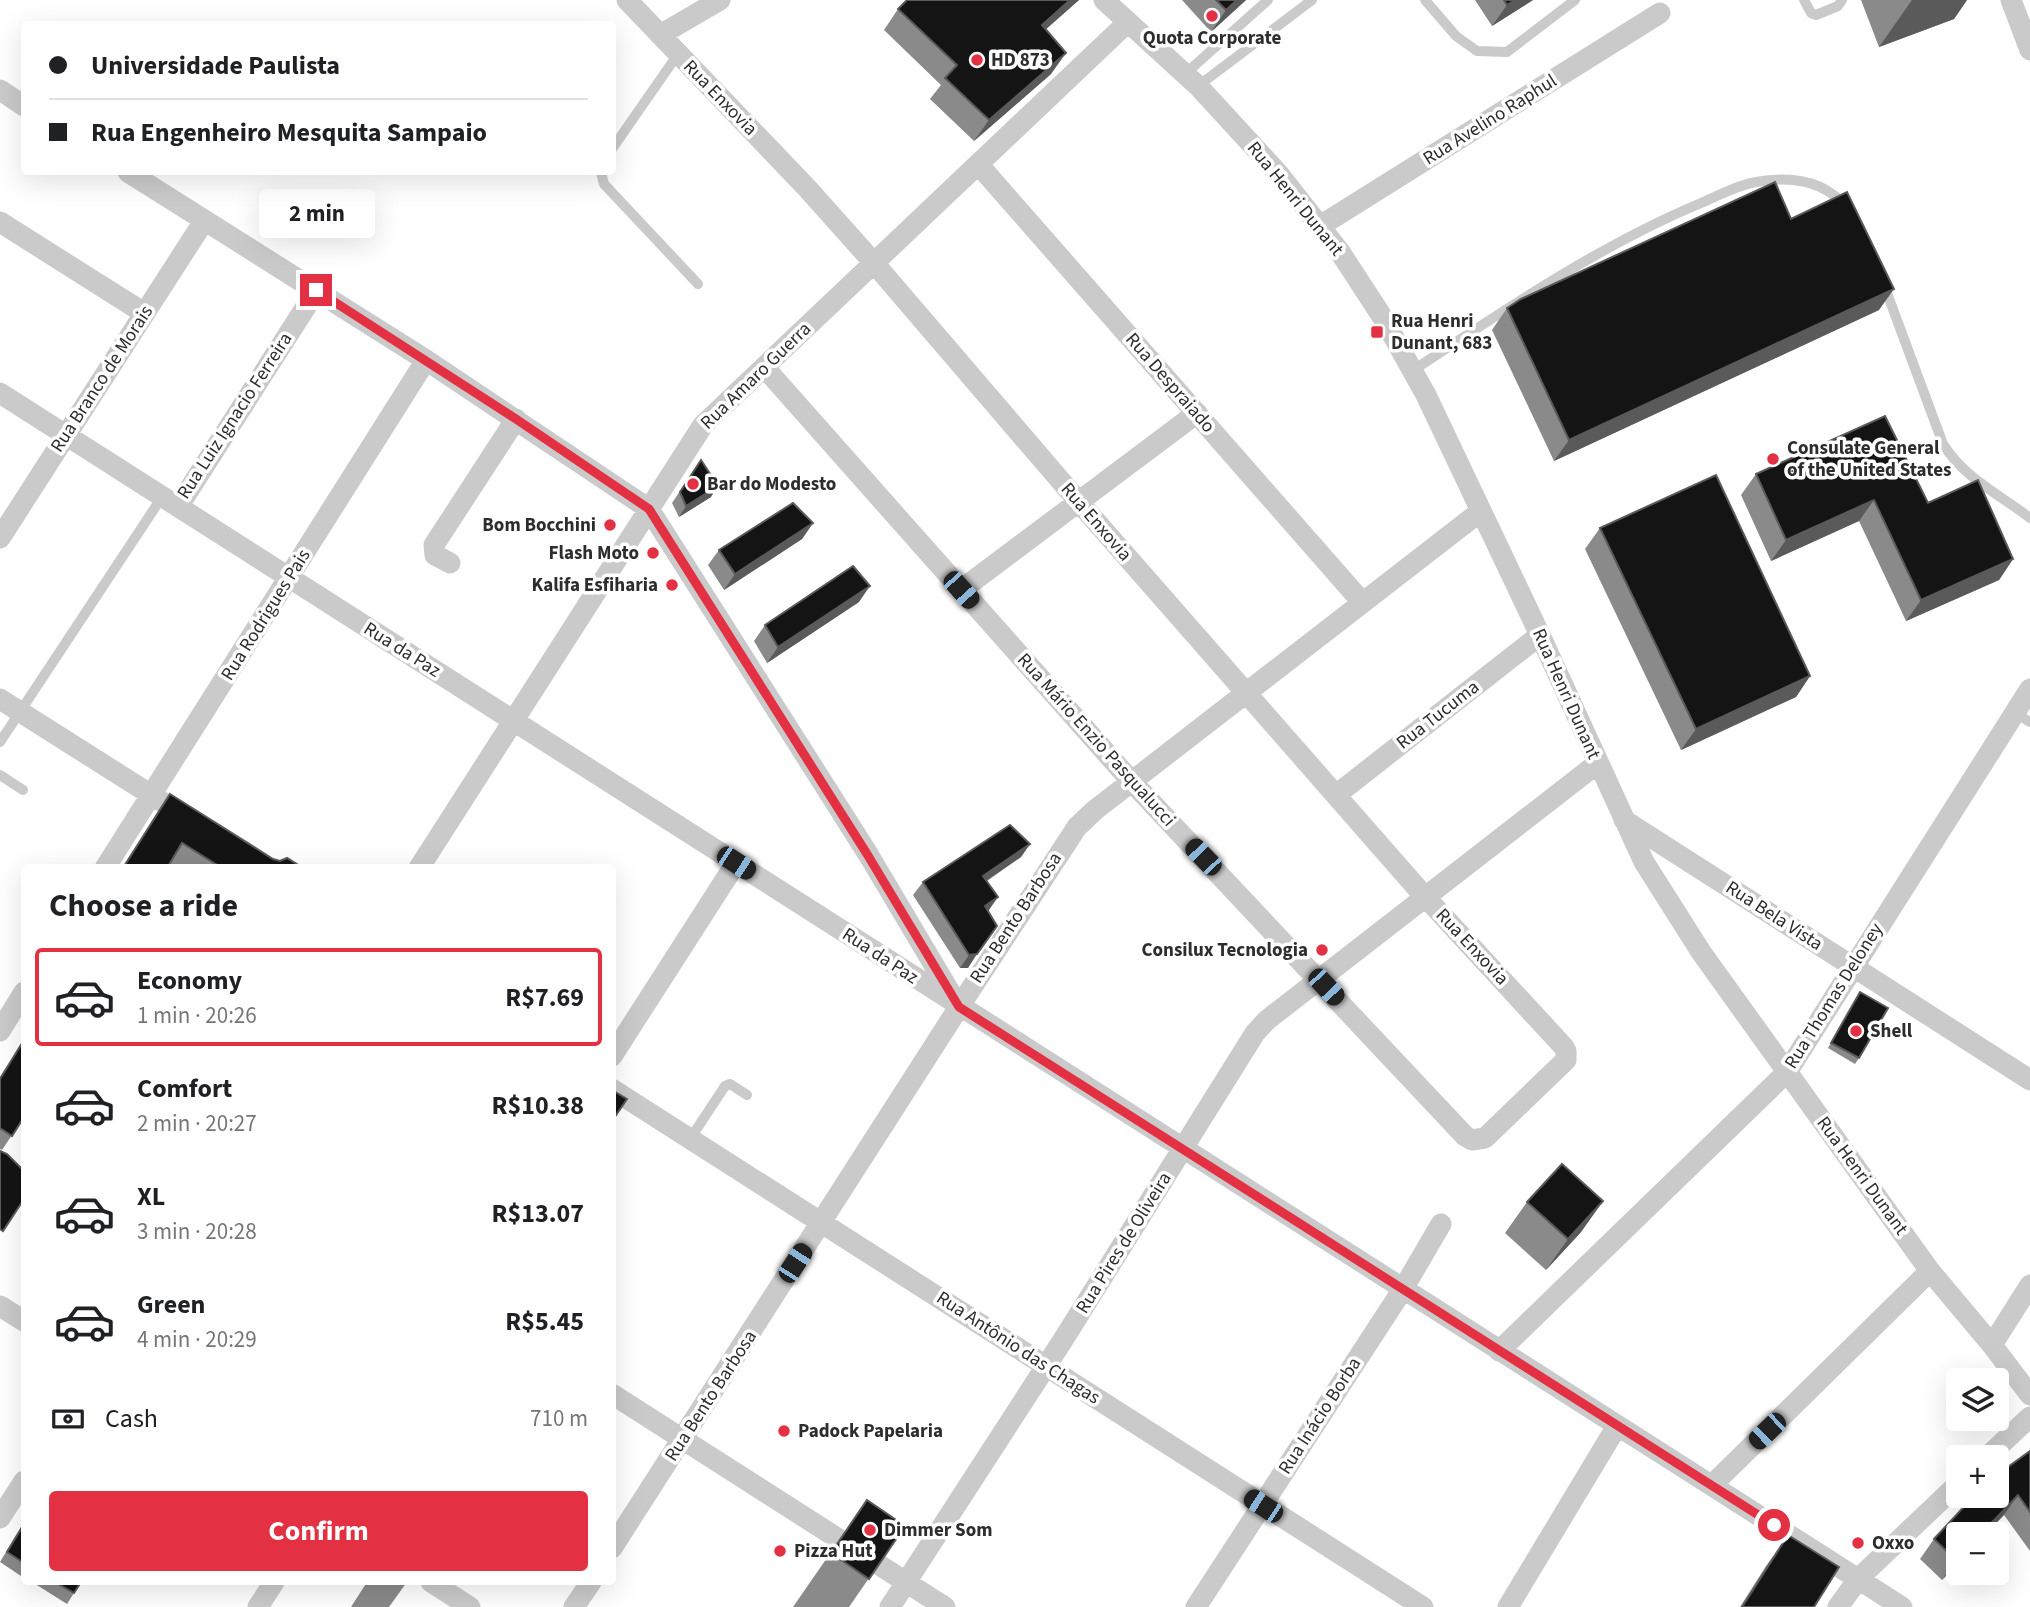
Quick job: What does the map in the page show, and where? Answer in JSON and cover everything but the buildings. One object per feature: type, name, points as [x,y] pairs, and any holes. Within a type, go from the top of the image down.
[{"type":"street","name":"Rua Enxovia","points":[[626,0],[807,188],[1424,896],[1563,1046],[1566,1060],[1485,1138],[1472,1140],[1465,1136]]},
{"type":"street","points":[[660,35],[720,0]]},
{"type":"street","name":"Rua Henri Dunant","points":[[1104,0],[1191,80],[1278,173],[1320,226],[1383,318],[1481,511],[1644,862],[1694,941],[1930,1271],[2030,1395]]},
{"type":"street","points":[[2014,2],[2030,50]]},
{"type":"street","name":"Rua Avelino Raphul","points":[[1320,226],[1660,13]]},
{"type":"street","name":"Rua Amaro Guerra","points":[[422,864],[703,425],[1128,22]]},
{"type":"street","points":[[0,90],[21,104]]},
{"type":"street","name":"Rua Despraiado","points":[[978,164],[1362,602]]},
{"type":"street","points":[[133,175],[426,360],[649,509],[867,854],[959,1007]]},
{"type":"street","name":"Rua Branco de Morais","points":[[0,538],[204,220]]},
{"type":"street","points":[[0,222],[144,313]]},
{"type":"street","name":"Rua Luiz Ignacio Ferreira","points":[[170,502],[316,290]]},
{"type":"street","name":"Rua Rodrigues Pais","points":[[108,864],[426,360]]},
{"type":"street","name":"Rua Mário Enzio Pasqualucci","points":[[764,367],[1132,782],[1465,1136]]},
{"type":"street","name":"Rua da Paz","points":[[0,393],[1902,1607]]},
{"type":"street","points":[[961,590],[1196,413]]},
{"type":"street","points":[[450,563],[435,555],[434,545],[516,419]]},
{"type":"street","name":"Rua Bento Barbosa","points":[[616,1542],[1077,827],[1481,511]]},
{"type":"street","name":"Rua Tucuma","points":[[1336,795],[1540,635]]},
{"type":"street","name":"Rua Thomas Deloney","points":[[1499,1351],[1787,1072],[1852,967],[2022,717],[2030,689]]},
{"type":"street","points":[[0,699],[186,817]]},
{"type":"street","name":"Rua Pires de Oliveira","points":[[890,1607],[1046,1366],[1255,1033],[1267,1020],[1424,896],[1598,763]]},
{"type":"street","name":"Rua Bela Vista","points":[[1624,820],[2030,1080]]},
{"type":"street","points":[[616,1050],[736,863]]},
{"type":"street","points":[[0,1031],[12,1011]]},
{"type":"street","name":"Rua Antônio das Chagas","points":[[616,1092],[1423,1607]]},
{"type":"street","name":"Rua Inácio Borba","points":[[1196,1607],[1403,1289],[1441,1224]]},
{"type":"street","points":[[1712,1485],[1930,1271]]},
{"type":"street","points":[[1992,1345],[2030,1285]]},
{"type":"street","points":[[0,1306],[21,1319]]},
{"type":"street","points":[[616,1397],[945,1607]]},
{"type":"street","points":[[2000,1445],[2030,1417]]},
{"type":"street","points":[[1508,1607],[1617,1426]]},
{"type":"street","points":[[0,1518],[21,1486]]},
{"type":"street","points":[[1838,1607],[1858,1578],[1946,1495]]},
{"type":"street","points":[[258,1607],[272,1585]]},
{"type":"street","points":[[436,1585],[470,1607]]},
{"type":"street","points":[[574,1607],[589,1585]]},
{"type":"lane","points":[[1191,80],[1268,0]]},
{"type":"lane","points":[[1191,80],[1312,0]]},
{"type":"lane","points":[[1425,0],[1456,36],[1477,51],[1507,52],[1575,0]]},
{"type":"lane","points":[[1804,0],[1811,13],[1816,15],[1838,6],[1842,0]]},
{"type":"lane","points":[[616,143],[678,54]]},
{"type":"lane","points":[[602,175],[604,184],[698,284]]},
{"type":"lane","points":[[1412,371],[1596,254],[1684,210],[1752,182],[1785,178],[1819,184],[1841,201],[1853,215]]},
{"type":"lane","points":[[1880,274],[1943,444],[1954,462],[2030,518]]},
{"type":"lane","points":[[0,742],[19,711],[170,502]]},
{"type":"lane","points":[[0,775],[23,790]]},
{"type":"lane","points":[[690,1139],[725,1086],[730,1084],[747,1095]]},
{"type":"place","name":"Quota Corporate","points":[[1212,16]]},
{"type":"place","name":"HD 873","points":[[977,60]]},
{"type":"place","name":"Rua Henri Dunant, 683","points":[[1377,332]]},
{"type":"place","name":"Consulate General of the United States","points":[[1773,459]]},
{"type":"place","name":"Bar do Modesto","points":[[693,484]]},
{"type":"place","name":"Bom Bocchini","points":[[610,525]]},
{"type":"place","name":"Flash Moto","points":[[653,553]]},
{"type":"place","name":"Kalifa Esfiharia","points":[[672,585]]},
{"type":"place","name":"Consilux Tecnologia","points":[[1322,950]]},
{"type":"place","name":"Shell","points":[[1856,1031]]},
{"type":"place","name":"Padock Papelaria","points":[[784,1431]]},
{"type":"place","name":"Dimmer Som","points":[[870,1530]]},
{"type":"place","name":"Oxxo","points":[[1858,1543]]},
{"type":"place","name":"Pizza Hut","points":[[780,1551]]},
{"type":"route","points":[[316,290],[516,419],[649,509],[867,854],[959,1007],[1774,1525]]}]
